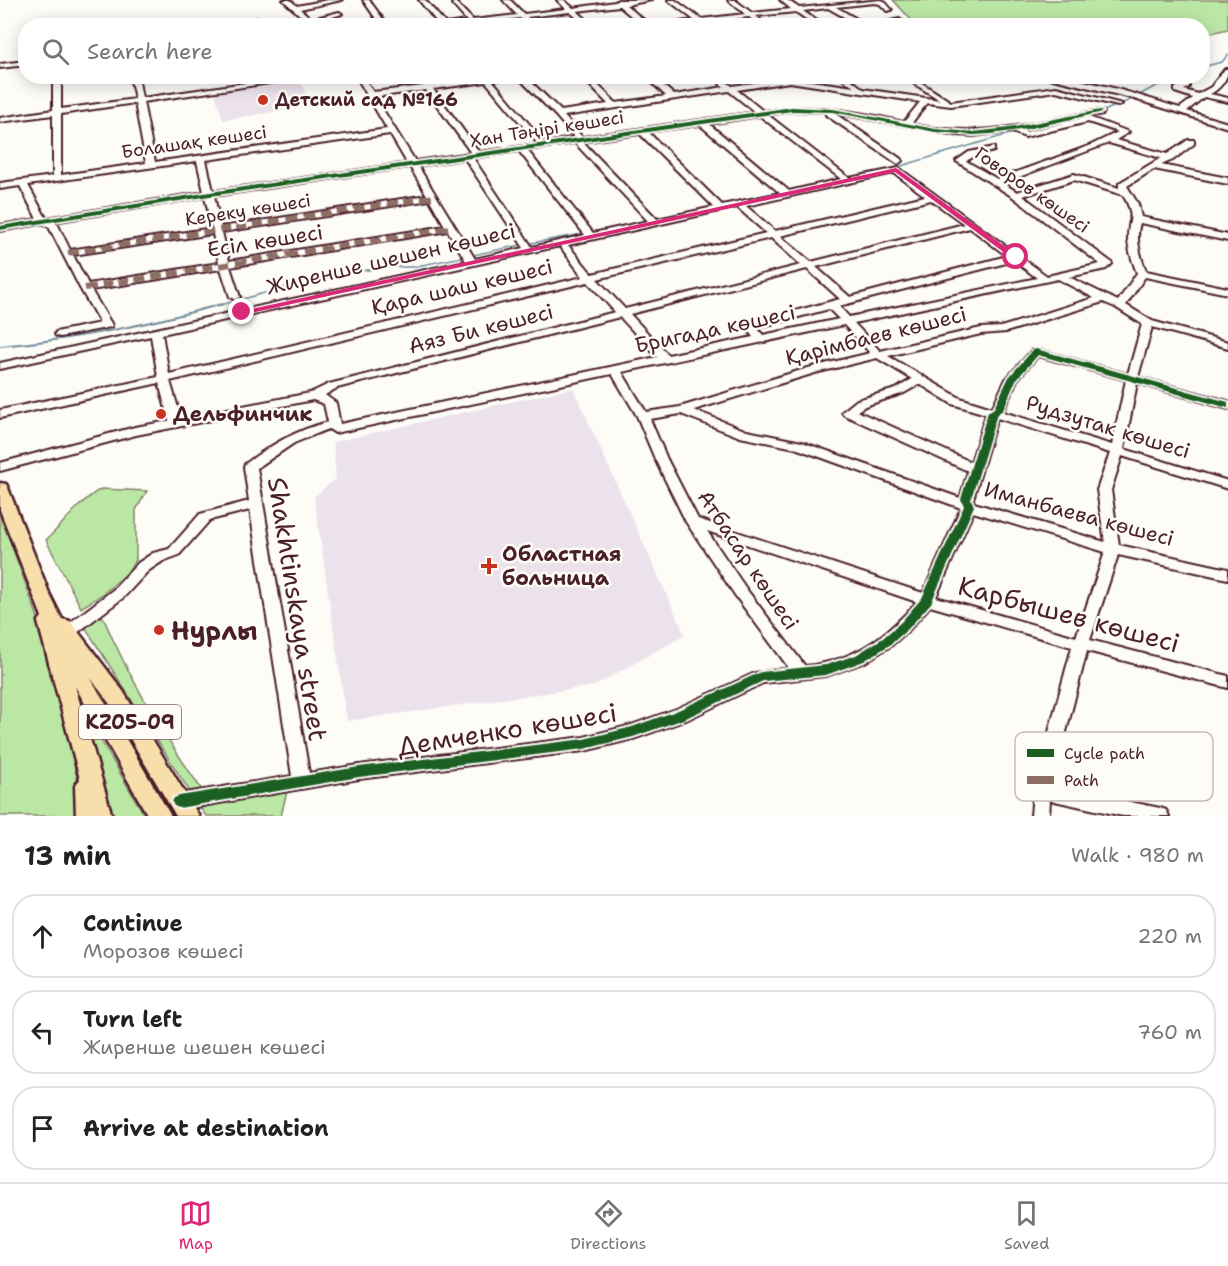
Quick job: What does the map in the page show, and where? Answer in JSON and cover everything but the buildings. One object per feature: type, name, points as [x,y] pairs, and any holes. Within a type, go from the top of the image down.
[{"type":"main road","name":"KZ05-09","points":[[0,488],[40,593],[101,816]]},
{"type":"main road","name":"KZ05-09","points":[[40,593],[116,697],[184,809]]},
{"type":"main road","points":[[40,593],[81,679],[160,816]]},
{"type":"main road","points":[[81,747],[87,816]]},
{"type":"street","points":[[286,0],[307,18]]},
{"type":"street","points":[[294,8],[339,0]]},
{"type":"street","points":[[366,0],[379,18]]},
{"type":"street","points":[[422,0],[438,18]]},
{"type":"street","points":[[506,0],[522,16]]},
{"type":"street","points":[[560,0],[582,18]]},
{"type":"street","points":[[510,18],[618,2],[649,0]]},
{"type":"street","points":[[671,0],[695,18]]},
{"type":"street","points":[[731,0],[754,18]]},
{"type":"street","points":[[783,0],[810,18]]},
{"type":"street","points":[[618,2],[638,18]]},
{"type":"street","points":[[719,18],[829,6],[842,2],[880,2],[889,10]]},
{"type":"street","points":[[455,4],[468,18]]},
{"type":"street","points":[[829,6],[851,18]]},
{"type":"street","points":[[328,18],[339,14]]},
{"type":"street","points":[[0,66],[18,64]]},
{"type":"street","points":[[1181,112],[1214,89],[1228,71]]},
{"type":"street","points":[[57,84],[57,178]]},
{"type":"street","points":[[136,84],[151,165]]},
{"type":"street","points":[[0,120],[139,101],[237,84]]},
{"type":"street","points":[[364,84],[472,262]]},
{"type":"street","points":[[426,84],[529,249]]},
{"type":"street","points":[[370,95],[447,84]]},
{"type":"street","points":[[491,84],[544,146]]},
{"type":"street","points":[[528,84],[559,114],[578,137],[577,141],[655,223]]},
{"type":"street","points":[[592,84],[614,105]]},
{"type":"street","points":[[657,84],[670,96]]},
{"type":"street","points":[[723,84],[846,179]]},
{"type":"street","points":[[559,114],[749,84]]},
{"type":"street","points":[[822,84],[951,104],[1053,89],[1118,104],[1137,97]]},
{"type":"street","points":[[854,84],[863,90]]},
{"type":"street","points":[[918,84],[951,104]]},
{"type":"street","points":[[1079,84],[1137,97],[1228,126]]},
{"type":"street","points":[[1186,85],[1178,90],[1228,100]]},
{"type":"street","points":[[907,124],[925,100]]},
{"type":"street","name":"Хан Тәңірі көшесі","points":[[0,228],[760,113],[798,109],[826,111],[961,133],[1016,131],[1100,112]]},
{"type":"street","points":[[826,111],[897,166],[932,197],[1045,279]]},
{"type":"street","points":[[995,183],[1125,132],[1089,119],[1025,135],[1016,131]]},
{"type":"street","points":[[702,122],[787,194]]},
{"type":"street","name":"Болашақ көшесі","points":[[0,186],[393,131]]},
{"type":"street","points":[[642,131],[721,209]]},
{"type":"street","points":[[1108,140],[1170,158]]},
{"type":"street","points":[[1119,305],[1125,300],[1142,273],[1131,231],[1137,219],[1122,185],[1170,158],[1191,142]]},
{"type":"street","points":[[522,149],[591,237]]},
{"type":"street","name":"Говоров көшесі","points":[[991,149],[960,159],[962,163],[1016,195],[1105,261],[1107,264],[1102,267]]},
{"type":"street","points":[[201,158],[225,266],[235,297]]},
{"type":"street","name":"Жиренше шешен көшесі","points":[[0,366],[721,209],[897,166]]},
{"type":"street","points":[[1154,166],[1228,181]]},
{"type":"street","points":[[1016,195],[1074,177],[1127,193]]},
{"type":"street","points":[[22,183],[43,222],[53,225],[107,325],[60,334]]},
{"type":"street","name":"Кереку көшесі","points":[[68,253],[434,197]]},
{"type":"street","name":"Қара шаш көшесі","points":[[0,414],[164,379],[932,197]]},
{"type":"street","points":[[740,204],[847,300]]},
{"type":"street","points":[[1137,219],[1228,238]]},
{"type":"street","name":"Аяз Би көшесі","points":[[0,467],[135,431],[313,396],[333,386],[971,225]]},
{"type":"street","name":"Есіл көшесі","points":[[85,288],[450,228]]},
{"type":"street","points":[[562,243],[589,277],[666,360]]},
{"type":"street","points":[[761,340],[750,326],[1016,257]]},
{"type":"street","name":"Бригада көшесі","points":[[335,426],[666,360],[1102,267]]},
{"type":"street","points":[[1142,273],[1228,291]]},
{"type":"street","points":[[1058,275],[1119,305],[1148,323],[1228,345]]},
{"type":"street","name":"Қарімбаев көшесі","points":[[643,416],[682,410],[812,369],[981,331],[1002,330],[1103,299]]},
{"type":"street","name":"Рудзутак көшесі","points":[[831,304],[877,354],[956,400],[1118,452],[1228,484]]},
{"type":"street","points":[[1057,732],[1081,644],[1113,549],[1104,490],[1118,452],[1132,379],[1148,323]]},
{"type":"street","points":[[156,331],[164,379],[176,423]]},
{"type":"street","name":"Демченко көшесі","points":[[184,809],[302,782],[359,772],[584,744],[633,732],[681,715],[761,677],[826,670],[860,658],[905,626],[927,600],[969,506],[966,499],[993,412],[998,410],[1012,379],[1036,352],[1132,379]]},
{"type":"street","name":"Атбасар көшесі","points":[[615,370],[643,416],[661,459],[693,522],[742,594],[802,674]]},
{"type":"street","points":[[1132,379],[1228,405]]},
{"type":"street","points":[[919,380],[900,391],[861,403],[848,412],[975,470]]},
{"type":"street","points":[[313,396],[323,398],[330,403],[335,426]]},
{"type":"street","name":"Иманбаева көшесі","points":[[682,410],[744,434],[798,445],[969,506],[1113,549],[1228,574]]},
{"type":"street","name":"Shakhtinskaya street","points":[[302,782],[250,467],[293,437],[309,429],[335,426]]},
{"type":"street","name":"Shakhtinskaya street","points":[[68,632],[118,592],[144,567],[158,557],[174,552],[205,516],[256,504]]},
{"type":"street","name":"Карбышев көшесі","points":[[693,522],[927,600],[1081,644],[1228,682]]},
{"type":"street","points":[[1040,816],[1041,801]]},
{"type":"street","points":[[1091,801],[1160,816]]},
{"type":"shaded area","name":"Детский сад №166","points":[[302,84],[311,106],[223,120],[215,93]]},
{"type":"shaded area","name":"Областная больница","points":[[573,388],[685,635],[594,686],[347,721],[314,497],[336,478],[333,442]]},
{"type":"green space","points":[[893,0],[1228,0],[1228,29],[1210,33],[1210,18],[910,18]]},
{"type":"green space","points":[[101,489],[147,491],[136,510],[136,560],[125,575],[103,594],[81,608],[46,540],[79,506]]},
{"type":"green space","points":[[0,514],[41,626],[80,790],[79,816],[0,816]]},
{"type":"green space","points":[[98,616],[103,617],[148,706],[202,790],[190,792],[85,627]]},
{"type":"green space","points":[[73,683],[103,744],[145,816],[110,816]]},
{"type":"green space","points":[[287,791],[281,816],[206,816],[198,804]]},
{"type":"waterway","points":[[1210,65],[1222,62],[1228,55]]},
{"type":"waterway","points":[[1101,112],[1160,84]]},
{"type":"waterway","points":[[1022,130],[1034,128]]},
{"type":"waterway","points":[[884,171],[1016,132]]},
{"type":"waterway","points":[[787,191],[825,183]]},
{"type":"waterway","points":[[722,204],[779,192]]},
{"type":"waterway","points":[[656,219],[714,206]]},
{"type":"waterway","points":[[606,230],[647,221]]},
{"type":"waterway","points":[[531,243],[583,234]]},
{"type":"waterway","points":[[473,255],[521,245]]},
{"type":"waterway","points":[[217,306],[323,277],[387,267],[412,267],[462,257]]},
{"type":"waterway","points":[[0,346],[112,330],[222,304]]},
{"type":"marked path","points":[[68,253],[434,197]]},
{"type":"marked path","points":[[85,288],[450,228]]},
{"type":"cycle path","points":[[0,228],[210,194],[792,109],[833,110],[935,131],[973,134],[1027,127],[1100,112]]},
{"type":"cycle path","points":[[179,802],[359,772],[584,744],[633,732],[680,715],[761,677],[826,670],[860,658],[887,641],[927,600],[969,506],[966,499],[993,412],[998,410],[1012,379],[1036,352],[1228,405]]},
{"type":"place","name":"Детский сад №166","points":[[263,100]]},
{"type":"place","name":"Дельфинчик","points":[[161,414]]},
{"type":"place","name":"Областная больница","points":[[489,566]]},
{"type":"place","name":"Нурлы","points":[[159,630]]},
{"type":"route","points":[[242,312],[896,170],[1016,257]]}]
